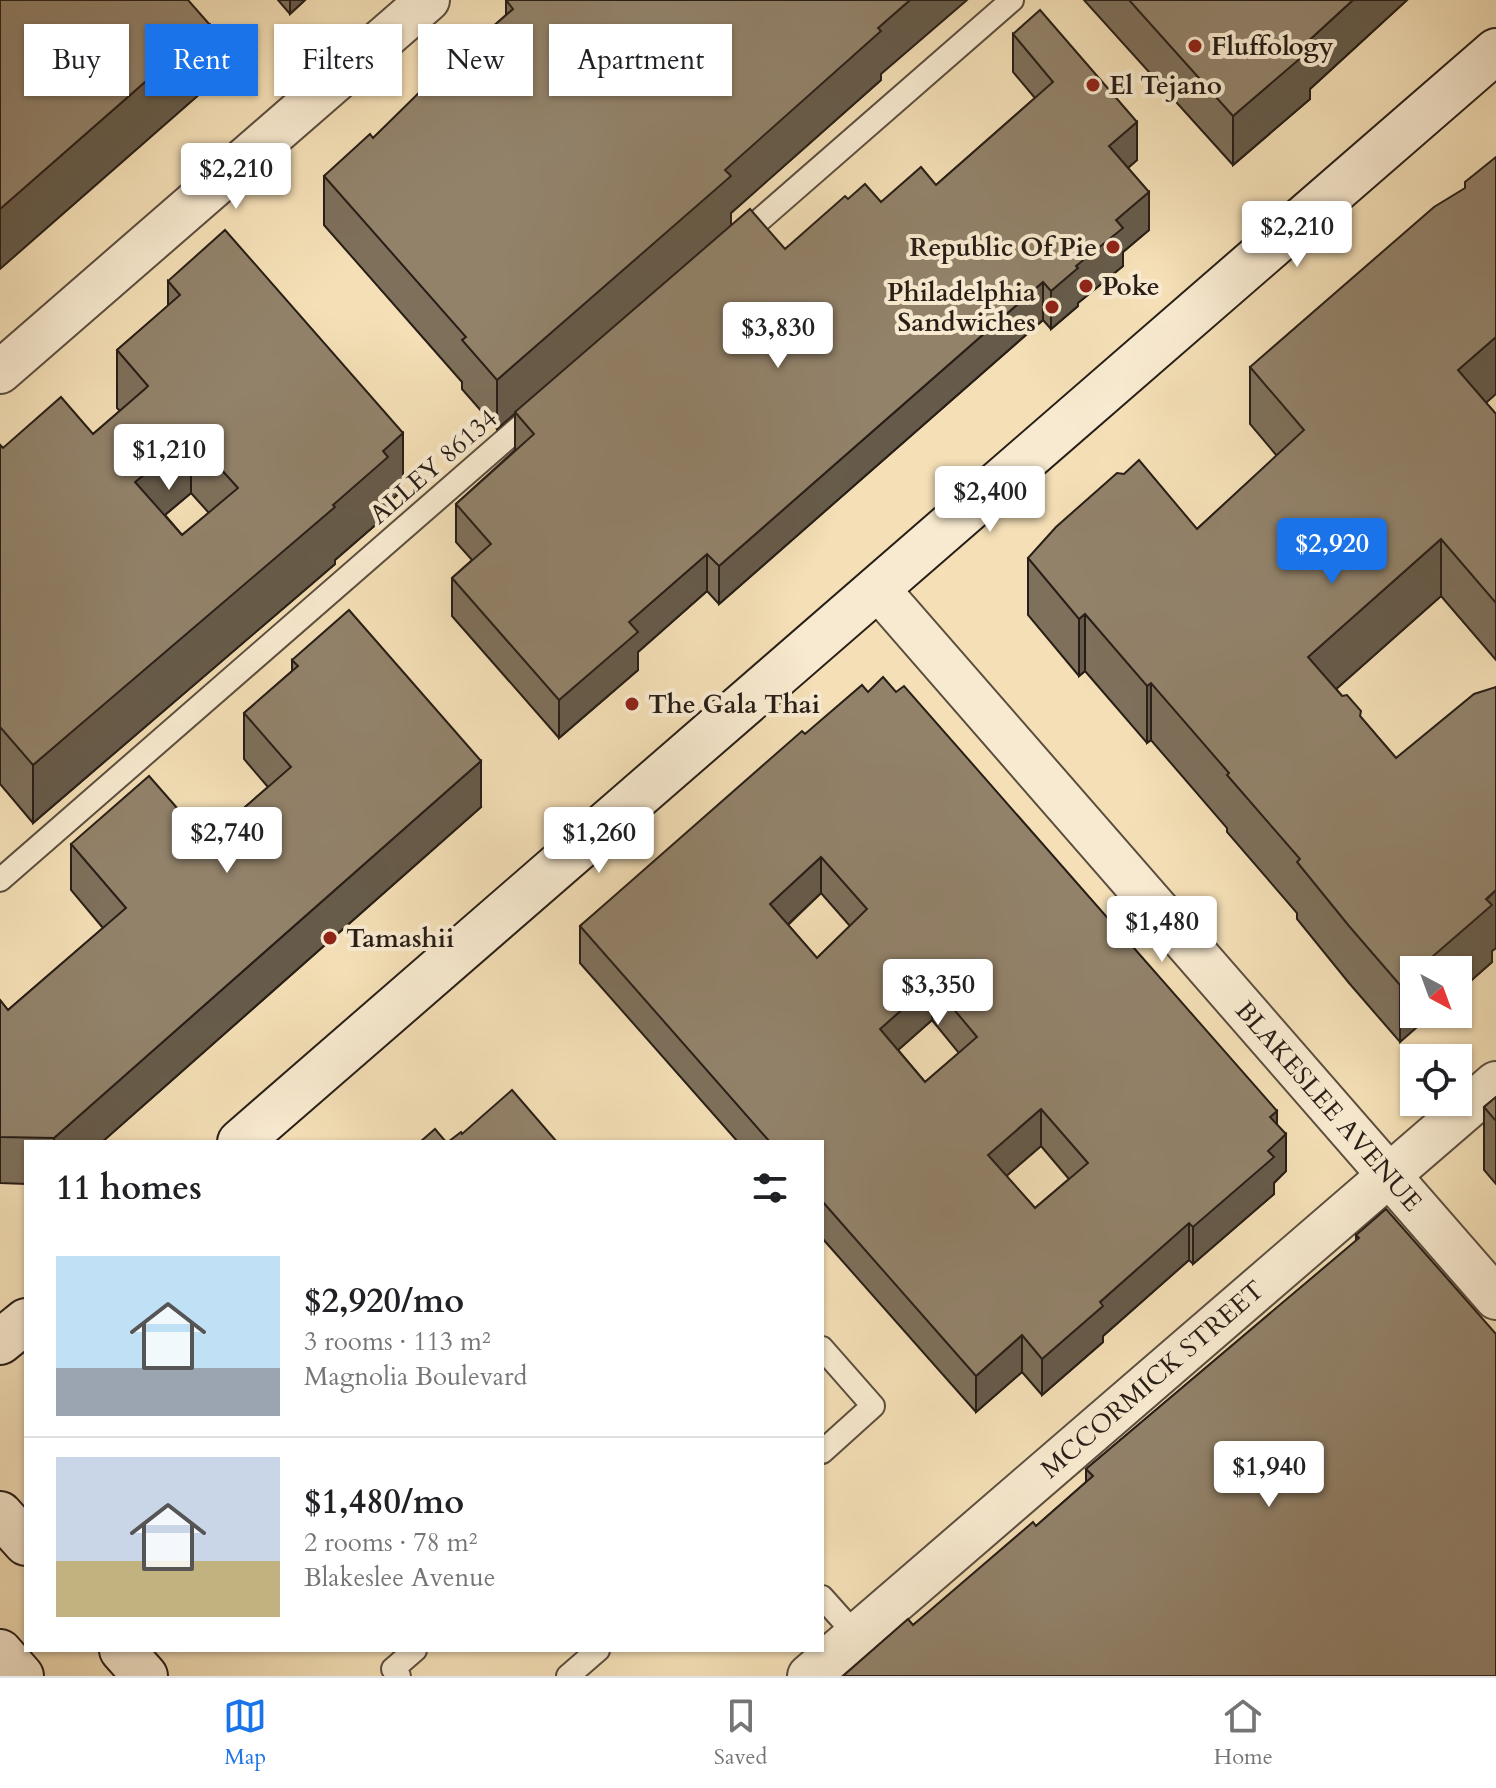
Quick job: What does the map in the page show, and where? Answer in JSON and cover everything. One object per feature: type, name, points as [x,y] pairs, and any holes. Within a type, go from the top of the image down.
[{"type":"main road","points":[[242,1140],[1496,51]]},
{"type":"main road","points":[[0,1514],[24,1541]]},
{"type":"main road","points":[[0,1652],[21,1676]]},
{"type":"main road","points":[[124,1652],[145,1676]]},
{"type":"street","points":[[0,372],[428,0]]},
{"type":"street","name":"BLAKESLEE AVENUE","points":[[877,588],[1496,1298]]},
{"type":"street","name":"MCCORMICK STREET","points":[[809,1676],[1496,1083]]},
{"type":"lane","points":[[723,251],[1012,0]]},
{"type":"lane","points":[[1451,90],[1496,79]]},
{"type":"lane","name":"ALLEY 86134","points":[[0,880],[554,398]]},
{"type":"lane","points":[[824,1350],[873,1406],[824,1450]]},
{"type":"lane","points":[[824,1599],[856,1635]]},
{"type":"lane","points":[[399,1676],[393,1669],[413,1652]]},
{"type":"lane","points":[[568,1676],[596,1652]]},
{"type":"building","points":[[0,0],[188,0],[209,24],[145,24],[145,82],[129,96],[129,24],[24,24],[24,96],[129,96],[0,209]]},
{"type":"building","points":[[506,0],[910,0],[878,28],[881,31],[725,170],[731,176],[497,380],[462,340],[466,337],[324,176],[370,134],[373,138],[418,94],[533,96],[533,24],[496,24],[513,9]]},
{"type":"building","points":[[1129,0],[1353,0],[1305,44],[1310,50],[1233,116]]},
{"type":"building","points":[[1040,10],[1137,122],[1109,146],[1149,192],[1116,220],[1123,228],[1076,266],[1078,268],[1051,291],[1043,282],[719,566],[707,554],[629,622],[638,632],[559,700],[452,578],[491,544],[456,504],[534,434],[515,412],[750,209],[785,249],[845,196],[848,199],[865,184],[881,202],[921,167],[936,185],[1053,82],[1013,34]]},
{"type":"building","points":[[1496,157],[1496,337],[1458,370],[1496,414],[1496,603],[1441,539],[1308,657],[1342,696],[1347,695],[1361,711],[1360,716],[1396,758],[1474,694],[1496,687],[1496,890],[1486,899],[1492,905],[1433,956],[1400,956],[1400,985],[1297,862],[1300,859],[1151,683],[1147,686],[1085,614],[1079,619],[1028,558],[1056,527],[1117,473],[1124,474],[1139,460],[1197,529],[1304,430],[1250,367],[1434,207],[1465,188],[1465,182]]},
{"type":"building","points":[[225,230],[403,433],[383,451],[388,457],[333,505],[335,507],[33,765],[0,727],[0,445],[3,448],[61,397],[93,434],[146,388],[148,386],[117,350],[180,295],[168,281]],"holes":[[[191,436],[238,488],[182,535],[135,482]]]},
{"type":"building","points":[[349,610],[481,761],[54,1138],[0,1137],[0,1000],[8,1010],[126,908],[71,844],[149,776],[206,841],[291,767],[244,713],[298,666],[292,660]]},
{"type":"building","points":[[883,677],[896,692],[904,686],[1277,1111],[1270,1117],[1286,1134],[1268,1151],[1274,1157],[1193,1227],[1189,1223],[1100,1302],[1103,1306],[1042,1359],[1022,1335],[976,1376],[824,1203],[824,1140],[768,1140],[580,926],[802,731],[805,734],[862,685],[868,692]],"holes":[[[821,857],[867,909],[817,958],[770,904]],[[932,983],[977,1037],[925,1082],[880,1029]],[[1041,1109],[1088,1163],[1035,1208],[988,1155]]]},
{"type":"building","points":[[512,1090],[555,1140],[451,1140],[462,1134]]},
{"type":"building","points":[[1496,1097],[1496,1121],[1484,1107]]},
{"type":"building","points":[[435,1129],[444,1140],[422,1140]]},
{"type":"building","points":[[1386,1209],[1496,1334],[1496,1676],[843,1676],[908,1619],[913,1625],[1033,1522],[1036,1526],[1093,1476],[1086,1469],[1359,1238],[1356,1235]]},
{"type":"place","name":"Fluffology","points":[[1195,46]]},
{"type":"place","name":"El Tejano","points":[[1093,85]]},
{"type":"place","name":"Republic Of Pie","points":[[1113,247]]},
{"type":"place","name":"Poke","points":[[1086,286]]},
{"type":"place","name":"Philadelphia Sandwiches","points":[[1052,307]]},
{"type":"place","name":"The Gala Thai","points":[[632,704]]},
{"type":"place","name":"Tamashii","points":[[330,938]]}]
